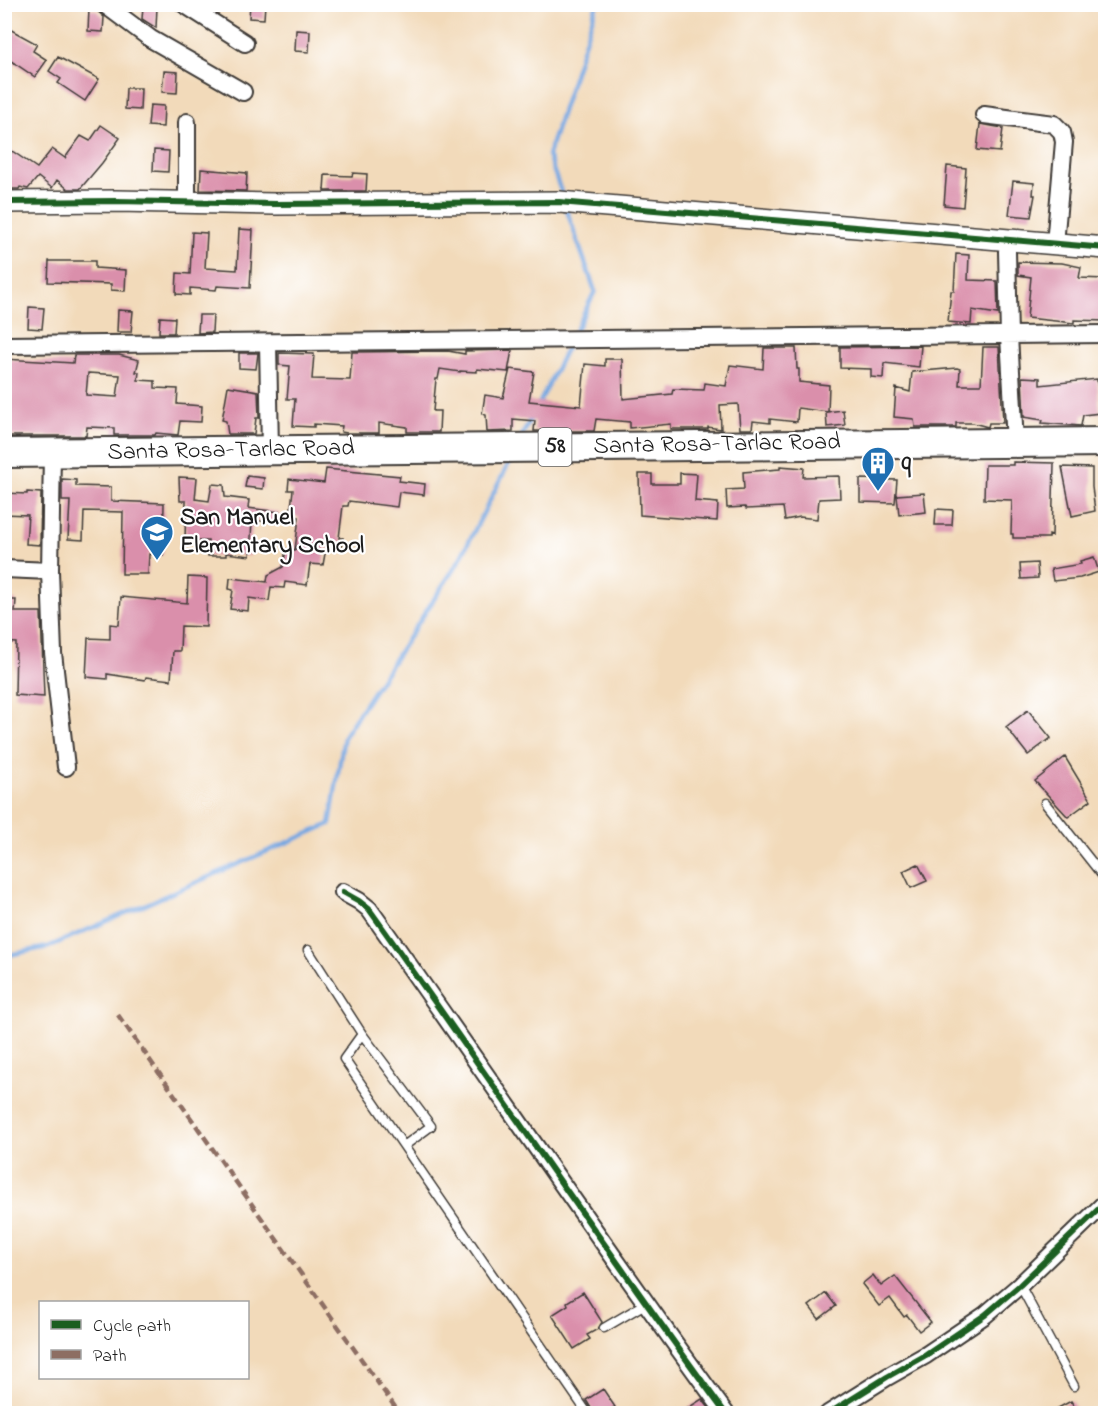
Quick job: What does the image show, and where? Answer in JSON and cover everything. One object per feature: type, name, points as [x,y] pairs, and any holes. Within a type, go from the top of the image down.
[{"type":"highway","name":"Santa Rosa-Tarlac Road","points":[[4,453],[1106,442]]},
{"type":"street","points":[[104,4],[151,39],[243,92]]},
{"type":"street","points":[[184,4],[245,42]]},
{"type":"street","points":[[984,115],[1054,124],[1062,132],[1064,142],[1055,244]]},
{"type":"street","points":[[187,122],[187,203]]},
{"type":"street","points":[[4,202],[392,204],[559,202],[1106,248]]},
{"type":"street","points":[[1007,251],[1009,336],[1016,442]]},
{"type":"street","points":[[4,345],[1106,334]]},
{"type":"street","points":[[268,343],[270,450]]},
{"type":"street","points":[[51,453],[50,571],[53,654],[66,767]]},
{"type":"street","points":[[4,569],[50,571]]},
{"type":"street","points":[[343,892],[369,909],[645,1304],[726,1413]]},
{"type":"street","points":[[828,1413],[964,1331],[1020,1285],[1106,1202]]},
{"type":"lane","points":[[1045,803],[1106,880]]},
{"type":"lane","points":[[308,950],[362,1034],[431,1126],[404,1146]]},
{"type":"lane","points":[[362,1034],[344,1059],[588,1413]]},
{"type":"lane","points":[[1020,1285],[1074,1386]]},
{"type":"lane","points":[[604,1328],[645,1304]]},
{"type":"building","points":[[250,4],[265,4],[264,19],[249,18]]},
{"type":"building","points":[[143,6],[157,7],[156,28],[142,19]]},
{"type":"building","points":[[89,9],[96,10],[104,17],[103,32],[88,31]]},
{"type":"building","points":[[4,26],[37,44],[33,51],[47,60],[35,77],[4,56]]},
{"type":"building","points":[[296,30],[310,31],[309,52],[295,51]]},
{"type":"building","points":[[58,57],[99,79],[85,101],[58,83],[61,79],[49,71]]},
{"type":"building","points":[[164,71],[178,72],[177,93],[162,92]]},
{"type":"building","points":[[126,88],[141,88],[140,110],[125,109]]},
{"type":"building","points":[[150,105],[164,106],[163,127],[148,126]]},
{"type":"building","points":[[980,124],[1003,128],[1000,152],[977,150]]},
{"type":"building","points":[[101,125],[120,138],[80,189],[68,189],[57,180],[52,188],[38,177],[28,189],[20,187],[19,189],[4,189],[4,162],[12,151],[37,168],[52,149],[65,158],[81,136],[90,141]]},
{"type":"building","points":[[154,150],[169,151],[168,172],[153,171]]},
{"type":"building","points":[[947,166],[966,168],[963,207],[944,205]]},
{"type":"building","points":[[201,169],[247,173],[246,191],[200,190]]},
{"type":"building","points":[[353,173],[367,174],[366,191],[324,191],[325,175],[352,176]]},
{"type":"building","points":[[1013,181],[1034,183],[1033,195],[1035,195],[1031,217],[1009,215]]},
{"type":"building","points":[[239,229],[253,230],[250,288],[217,286],[216,290],[190,288],[190,295],[176,294],[177,273],[190,274],[192,232],[207,233],[205,268],[237,270]]},
{"type":"building","points":[[956,254],[969,255],[968,280],[997,281],[998,314],[972,310],[971,324],[948,322],[951,291],[954,291]]},
{"type":"building","points":[[49,261],[95,261],[95,268],[126,270],[125,291],[111,290],[111,284],[48,282]]},
{"type":"building","points":[[1018,262],[1062,263],[1081,267],[1079,278],[1106,279],[1106,321],[1074,320],[1074,323],[1027,318],[1031,277],[1018,275]]},
{"type":"building","points":[[29,307],[44,308],[42,329],[28,328]]},
{"type":"building","points":[[118,310],[133,311],[131,332],[117,332]]},
{"type":"building","points":[[199,315],[213,315],[212,332],[198,333]]},
{"type":"building","points":[[160,317],[175,318],[174,333],[159,333]]},
{"type":"building","points":[[921,346],[919,367],[884,363],[883,378],[871,377],[871,369],[840,368],[840,347]]},
{"type":"building","points":[[983,347],[999,347],[1003,423],[989,423],[988,427],[973,423],[956,423],[956,427],[915,427],[914,419],[894,417],[896,388],[910,392],[912,372],[957,368],[960,369],[959,385],[981,385]]},
{"type":"building","points":[[764,348],[796,348],[799,382],[829,385],[828,412],[798,408],[797,422],[770,419],[770,423],[753,421],[752,429],[740,429],[738,404],[720,405],[721,429],[708,427],[708,429],[671,429],[671,424],[630,428],[630,422],[596,419],[594,431],[534,431],[535,421],[513,419],[513,431],[487,432],[486,415],[482,414],[485,395],[503,398],[510,369],[534,372],[529,401],[581,406],[585,364],[605,366],[605,359],[622,359],[623,399],[672,394],[673,389],[704,390],[705,383],[726,386],[730,365],[763,369]]},
{"type":"building","points":[[512,350],[508,372],[477,369],[477,372],[460,372],[440,369],[438,379],[436,379],[433,411],[440,411],[439,432],[407,432],[407,427],[379,423],[379,433],[341,432],[342,426],[314,424],[314,427],[293,426],[295,399],[287,399],[290,366],[279,365],[279,353],[314,354],[312,379],[350,380],[352,352],[448,351],[465,354],[465,351]]},
{"type":"building","points":[[239,353],[258,353],[256,369],[239,368]]},
{"type":"building","points":[[74,355],[119,355],[139,360],[136,372],[139,372],[138,380],[155,381],[155,388],[178,389],[177,404],[202,406],[201,422],[180,421],[178,435],[156,433],[155,435],[114,435],[114,428],[87,427],[86,436],[4,436],[4,359],[73,363]],"holes":[[[88,373],[120,375],[117,397],[86,395]]]},
{"type":"building","points":[[1022,377],[1040,378],[1040,385],[1097,379],[1100,413],[1083,415],[1081,426],[1042,423],[1043,420],[1024,417]]},
{"type":"building","points":[[228,386],[258,391],[259,418],[256,418],[254,434],[228,434],[226,421],[222,420]]},
{"type":"building","points":[[843,410],[845,425],[827,427],[826,412]]},
{"type":"building","points":[[1013,462],[1054,463],[1052,536],[1049,535],[1049,538],[1013,538],[1011,534],[1012,500],[984,499],[985,465],[1013,465]]},
{"type":"building","points":[[780,466],[804,468],[803,477],[839,476],[840,498],[819,499],[817,519],[800,517],[785,520],[783,507],[727,508],[726,490],[744,489],[743,472],[780,469]]},
{"type":"building","points":[[1062,467],[1092,468],[1095,511],[1072,516]]},
{"type":"building","points":[[326,469],[400,476],[399,481],[425,484],[424,495],[399,492],[397,507],[349,501],[348,506],[343,506],[339,538],[343,538],[341,550],[326,548],[323,565],[310,564],[307,585],[285,582],[284,588],[271,587],[269,601],[249,598],[248,611],[230,609],[233,590],[229,589],[230,578],[267,582],[268,575],[283,567],[286,549],[295,550],[299,517],[290,516],[293,490],[288,490],[289,479],[324,483]]},
{"type":"building","points":[[680,473],[697,474],[695,501],[718,503],[717,521],[640,515],[639,474],[652,474],[652,484],[680,484]]},
{"type":"building","points":[[247,476],[264,478],[263,489],[245,487]]},
{"type":"building","points":[[179,477],[197,478],[195,499],[209,501],[212,484],[224,485],[225,497],[249,500],[248,508],[279,512],[277,523],[252,520],[250,556],[226,553],[226,556],[208,556],[208,541],[185,541],[186,501],[180,501]]},
{"type":"building","points":[[62,479],[76,480],[76,486],[111,487],[111,501],[164,503],[163,555],[149,554],[148,574],[122,574],[123,512],[84,511],[83,540],[68,539],[70,501],[62,501]]},
{"type":"building","name":"q","points":[[860,479],[897,480],[895,503],[860,502]]},
{"type":"building","points":[[27,492],[41,493],[40,545],[26,544],[28,515],[4,514],[4,493],[27,494]]},
{"type":"building","points":[[924,493],[926,512],[899,515],[897,495]]},
{"type":"building","points":[[936,509],[953,510],[952,525],[935,525]]},
{"type":"building","points":[[1094,557],[1099,572],[1080,578],[1053,581],[1051,569],[1081,564],[1080,561]]},
{"type":"building","points":[[1037,563],[1038,578],[1021,579],[1020,564]]},
{"type":"building","points":[[188,577],[207,578],[206,627],[181,626],[180,651],[173,651],[171,680],[146,677],[145,680],[107,674],[107,679],[86,677],[88,638],[110,639],[110,624],[119,625],[121,597],[187,603]]},
{"type":"building","points":[[4,600],[16,600],[15,612],[41,612],[44,697],[15,695],[16,643],[4,642]]},
{"type":"building","points":[[1028,710],[1051,738],[1028,755],[1006,727]]},
{"type":"building","points":[[1065,757],[1091,800],[1068,817],[1035,781]]},
{"type":"building","points":[[918,864],[927,881],[911,888],[903,871]]},
{"type":"building","points":[[873,1275],[881,1286],[895,1276],[931,1322],[919,1331],[907,1315],[904,1317],[890,1298],[879,1306],[862,1284]]},
{"type":"building","points":[[583,1292],[602,1322],[598,1329],[587,1335],[590,1339],[574,1349],[552,1315]]},
{"type":"building","points":[[826,1293],[836,1306],[819,1319],[809,1306]]},
{"type":"building","points":[[603,1389],[615,1407],[604,1413],[594,1413],[586,1400]]},
{"type":"building","points":[[702,1399],[713,1413],[680,1413]]},
{"type":"building","points":[[1071,1401],[1078,1413],[1049,1413]]},
{"type":"waterway","points":[[563,197],[548,155],[597,4]]},
{"type":"waterway","points":[[566,208],[595,291],[573,336]]},
{"type":"waterway","points":[[538,406],[569,343]]},
{"type":"waterway","points":[[521,438],[532,416]]},
{"type":"waterway","points":[[4,956],[48,947],[330,824],[344,736],[459,561],[511,459]]},
{"type":"marked path","points":[[118,1015],[400,1414]]},
{"type":"cycle path","points":[[4,202],[116,201],[275,204],[559,202],[1106,248]]},
{"type":"cycle path","points":[[343,892],[369,909],[726,1414]]},
{"type":"cycle path","points":[[828,1414],[926,1355],[985,1315],[1020,1285],[1106,1202]]},
{"type":"place","name":"q","points":[[878,492]]},
{"type":"place","name":"San Manuel Elementary School","points":[[157,561]]}]
